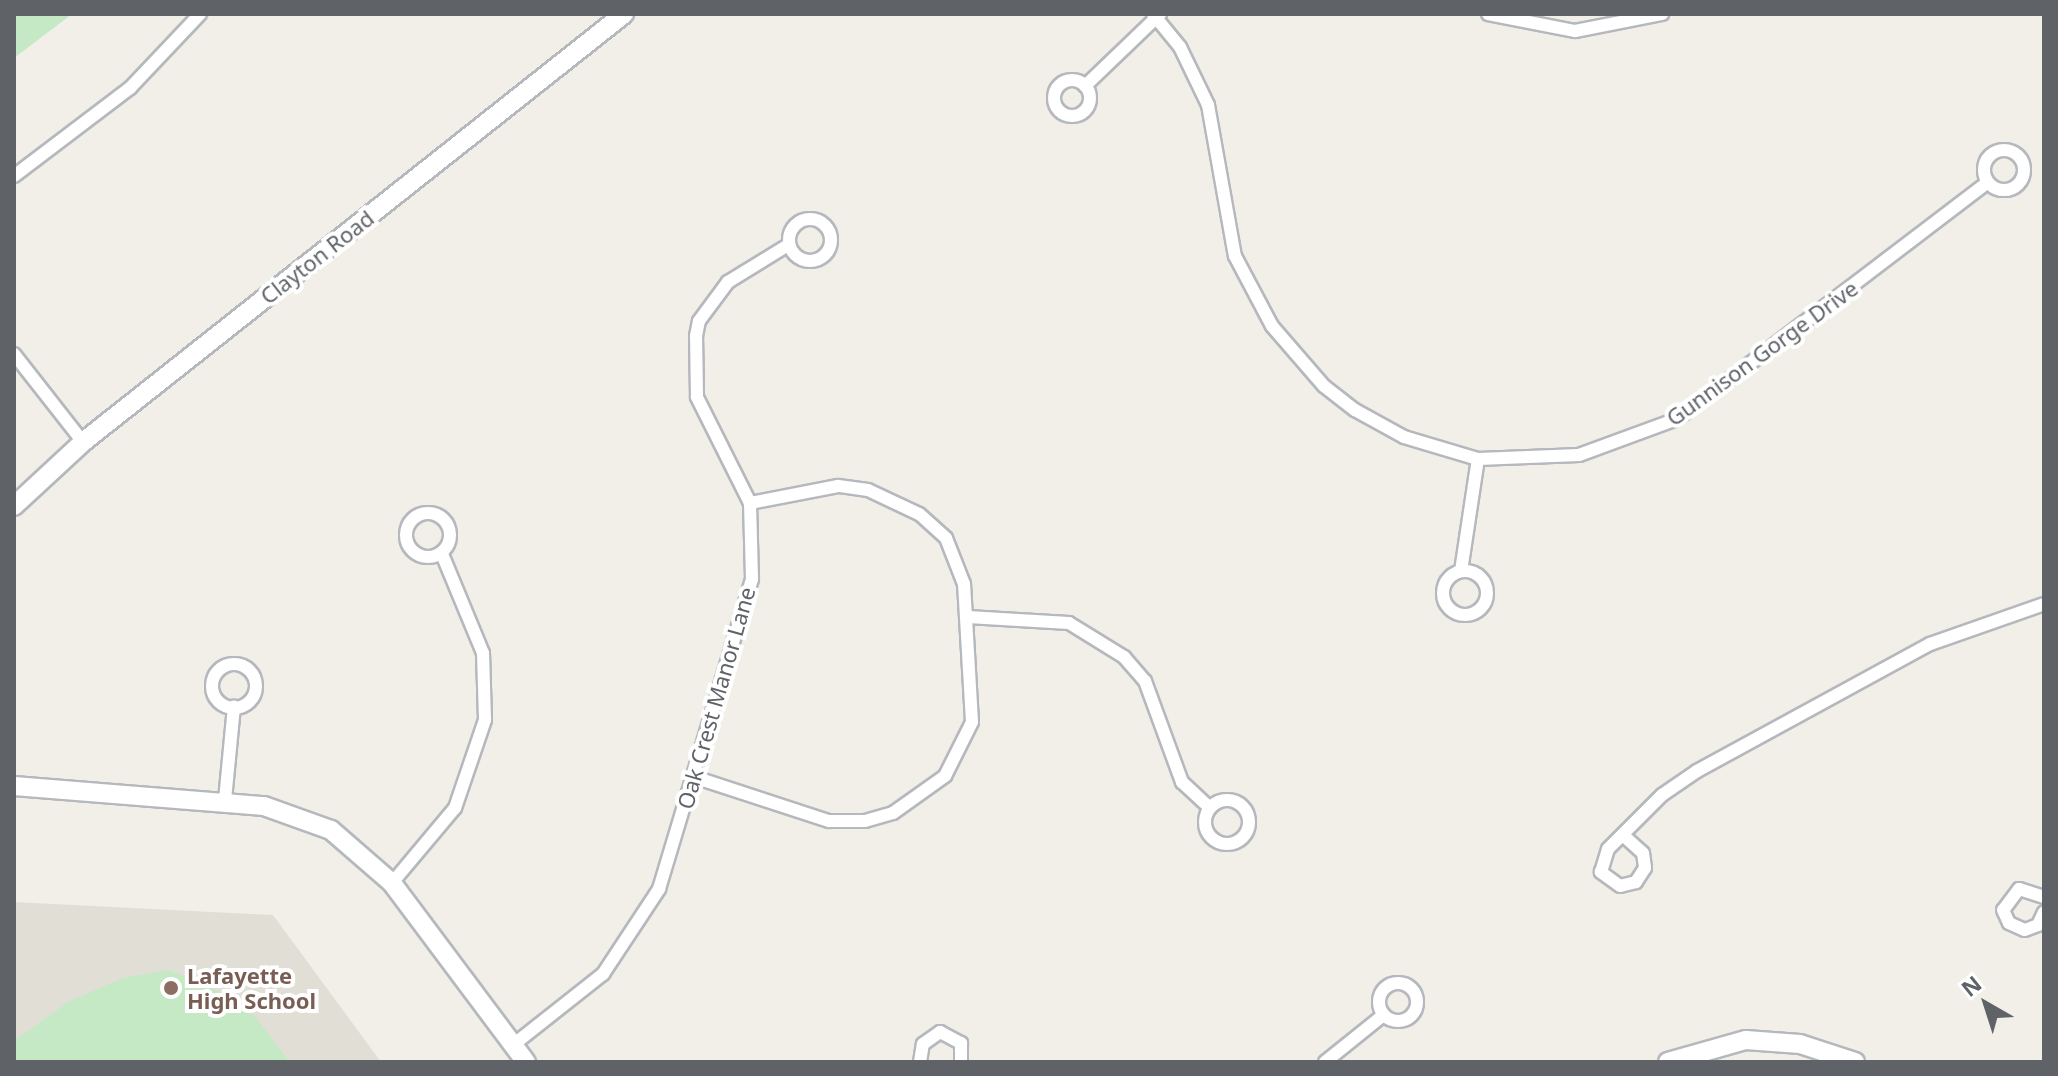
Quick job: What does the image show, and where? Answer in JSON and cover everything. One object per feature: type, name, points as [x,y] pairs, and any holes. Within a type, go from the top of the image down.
[{"type":"street","name":"Clayton Road","points":[[14,506],[83,442],[624,14]]},
{"type":"street","points":[[1488,14],[1575,31],[1662,14]]},
{"type":"street","points":[[14,176],[130,88],[198,15]]},
{"type":"street","points":[[1085,86],[1156,15]]},
{"type":"street","name":"Gunnison Gorge Drive","points":[[1156,15],[1180,47],[1208,105],[1235,256],[1272,326],[1324,386],[1355,410],[1404,437],[1478,459],[1579,455],[1677,419],[1987,183]]},
{"type":"street","name":"Oak Crest Manor Lane","points":[[513,1045],[577,997],[627,946],[659,889],[752,579],[750,503],[697,397],[694,351],[699,321],[728,282],[785,247]]},
{"type":"street","points":[[14,354],[83,442]]},
{"type":"street","points":[[1461,571],[1478,459]]},
{"type":"street","points":[[694,777],[829,821],[865,821],[920,798],[945,776],[972,722],[968,617],[950,544],[892,499],[838,486],[750,503]]},
{"type":"street","points":[[392,883],[455,808],[485,720],[483,653],[442,554]]},
{"type":"street","points":[[1624,836],[1645,860],[1636,882],[1620,886],[1606,879],[1599,864],[1608,849],[1662,795],[1804,707],[1930,644],[2044,604]]},
{"type":"street","points":[[968,617],[1069,623],[1124,657],[1145,681],[1182,782],[1210,808]]},
{"type":"street","points":[[225,800],[234,706]]},
{"type":"street","points":[[14,786],[225,800],[278,809],[331,830],[392,883],[526,1062]]},
{"type":"street","points":[[2044,897],[2019,889],[2004,902],[2009,923],[2032,929],[2044,912]]},
{"type":"street","points":[[1325,1062],[1381,1017]]},
{"type":"street","points":[[920,1062],[923,1044],[940,1032],[961,1043],[961,1062]]},
{"type":"street","points":[[1668,1062],[1746,1040],[1800,1044],[1855,1062]]},
{"type":"shaded area","name":"Lafayette High School","points":[[14,902],[273,915],[381,1062],[14,1062]]},
{"type":"green space","points":[[14,14],[72,14],[14,58]]},
{"type":"green space","points":[[168,970],[210,986],[253,1014],[290,1062],[14,1062],[14,1041],[68,1002],[123,978]]},
{"type":"place","name":"Lafayette High School","points":[[171,988]]}]
